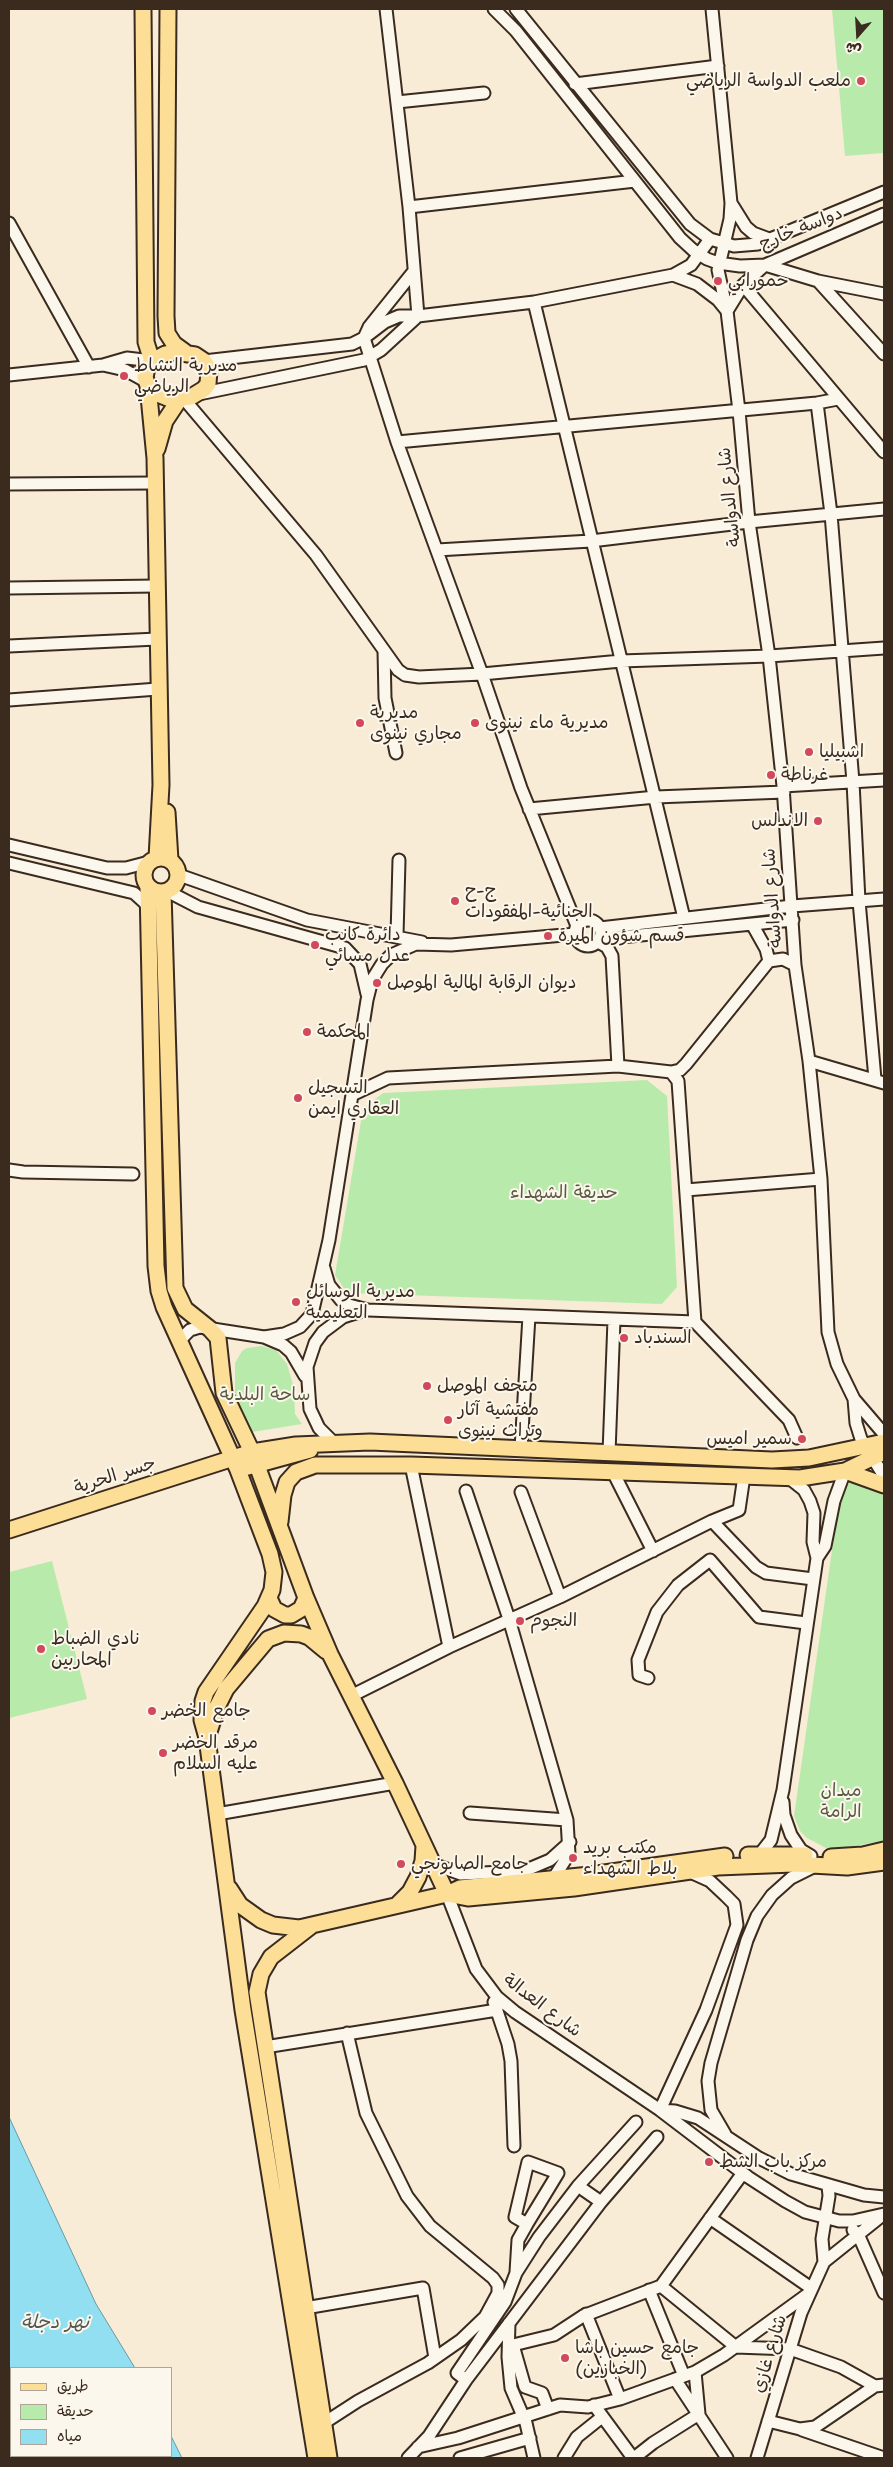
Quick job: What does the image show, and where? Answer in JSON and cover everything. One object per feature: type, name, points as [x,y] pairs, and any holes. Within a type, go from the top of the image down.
[{"type":"main road","points":[[140,11],[144,35],[146,342],[152,361]]},
{"type":"main road","points":[[147,384],[161,397],[181,400],[199,394],[208,384],[210,377],[204,360],[185,352],[174,344],[167,332],[170,13]]},
{"type":"main road","points":[[185,352],[165,354],[152,361],[147,368],[155,458],[160,784],[165,796],[159,860],[144,874],[148,887],[149,914],[156,1274],[164,1307],[236,1464],[273,1563],[274,1581],[269,1598],[255,1622],[206,1692],[202,1711],[208,1738],[243,2010],[316,2458]]},
{"type":"main road","points":[[155,458],[165,421],[181,400]]},
{"type":"main road","points":[[148,887],[155,891],[165,892],[174,887],[179,875],[176,866],[159,860]]},
{"type":"main road","points":[[165,892],[173,1280],[178,1295],[186,1309],[210,1329],[220,1344],[221,1379],[224,1393],[254,1458],[280,1523],[306,1598],[330,1654],[395,1783],[447,1894]]},
{"type":"main road","points":[[280,1523],[285,1488],[291,1477],[302,1469],[315,1465],[411,1465],[789,1478],[846,1471],[884,1442]]},
{"type":"main road","points":[[326,1443],[521,1448],[787,1460],[873,1452]]},
{"type":"main road","name":"جسر الحرية","points":[[9,1530],[254,1458],[308,1451],[326,1443]]},
{"type":"main road","points":[[846,1471],[884,1485]]},
{"type":"main road","points":[[269,1598],[274,1609],[285,1615],[297,1613],[305,1604],[306,1598]]},
{"type":"main road","points":[[208,1738],[217,1707],[226,1689],[268,1639],[284,1632],[301,1634],[309,1637],[330,1654]]},
{"type":"main road","points":[[398,1904],[410,1892],[418,1877],[423,1861],[424,1845]]},
{"type":"main road","points":[[447,1894],[468,1898],[564,1889],[681,1872],[816,1861],[884,1850]]},
{"type":"main road","points":[[226,1883],[240,1905],[260,1920],[286,1928],[312,1925],[447,1894],[464,1887],[553,1879],[703,1858],[760,1854],[860,1867],[884,1862]]},
{"type":"main road","points":[[312,1925],[278,1950],[265,1965],[258,1983],[259,2007],[265,2047],[330,2458]]},
{"type":"main road","points":[[243,2010],[259,2007]]},
{"type":"street","points":[[386,9],[409,207],[418,316]]},
{"type":"street","name":"دواسة خارج","points":[[494,9],[516,31],[686,245],[700,255],[718,263],[740,266],[765,265],[884,214]]},
{"type":"street","name":"دواسة خارج","points":[[516,9],[690,224],[710,239],[723,244],[746,246],[769,239],[884,192]]},
{"type":"street","points":[[712,9],[731,203],[746,227],[753,233],[769,239]]},
{"type":"street","points":[[575,84],[718,66]]},
{"type":"street","points":[[397,102],[484,93]]},
{"type":"street","points":[[409,207],[636,181]]},
{"type":"street","name":"شارع الدواسة","points":[[731,203],[730,219],[718,263],[718,276],[727,311],[739,411],[749,522],[769,656],[784,789],[795,965],[809,1061],[821,1179],[828,1332],[837,1364],[854,1399],[884,1434]]},
{"type":"street","points":[[9,223],[90,366]]},
{"type":"street","points":[[204,360],[352,344],[392,319],[409,315],[418,316],[534,302],[673,275],[691,265],[710,239]]},
{"type":"street","points":[[673,275],[691,281],[708,292],[727,311],[743,285],[765,265],[818,281],[884,294]]},
{"type":"street","points":[[414,271],[369,327],[364,338],[397,442],[529,809],[576,930],[577,941],[584,946],[591,946],[599,936],[684,918],[792,906],[884,899]]},
{"type":"street","points":[[818,281],[884,354]]},
{"type":"street","points":[[743,285],[884,452]]},
{"type":"street","points":[[534,302],[684,918]]},
{"type":"street","points":[[199,394],[370,358],[418,316]]},
{"type":"street","points":[[9,375],[103,365],[127,358],[152,361]]},
{"type":"street","points":[[103,365],[125,370],[147,384]]},
{"type":"street","points":[[397,442],[818,404],[838,399]]},
{"type":"street","points":[[181,400],[316,554],[384,651],[398,670],[405,675],[419,677],[482,674],[621,661],[769,656],[884,648]]},
{"type":"street","points":[[809,1061],[879,1081],[859,901],[853,782],[831,514],[818,404]]},
{"type":"street","points":[[9,484],[154,483]]},
{"type":"street","points":[[437,550],[591,541],[749,522],[884,509]]},
{"type":"street","points":[[9,588],[157,586]]},
{"type":"street","points":[[9,646],[157,639]]},
{"type":"street","points":[[384,651],[385,698],[396,753]]},
{"type":"street","points":[[9,700],[158,689]]},
{"type":"street","points":[[529,809],[656,797],[784,789],[884,780]]},
{"type":"street","points":[[9,845],[113,869],[159,860]]},
{"type":"street","points":[[49,872],[52,856]]},
{"type":"street","points":[[397,936],[399,860]]},
{"type":"street","points":[[9,862],[134,893],[145,903],[149,914]]},
{"type":"street","points":[[179,875],[308,920],[431,944]]},
{"type":"street","points":[[165,892],[198,907],[345,948],[360,964],[366,985],[367,1000]]},
{"type":"street","points":[[264,1337],[295,1330],[309,1319],[314,1308],[354,1094],[367,1000],[375,974],[386,959],[410,946],[461,944],[576,930],[589,920],[612,956],[618,1066]]},
{"type":"street","points":[[599,936],[793,920]]},
{"type":"street","points":[[752,924],[766,949],[769,961]]},
{"type":"street","points":[[354,1094],[388,1078],[618,1066],[671,1072],[680,1070],[769,961],[783,959],[795,965]]},
{"type":"street","points":[[671,1072],[678,1082],[695,1322],[789,1420],[797,1438]]},
{"type":"street","points":[[9,1170],[23,1172],[133,1174]]},
{"type":"street","points":[[686,1190],[821,1179]]},
{"type":"street","points":[[323,1267],[329,1285],[341,1300],[350,1305],[368,1310],[695,1322]]},
{"type":"street","points":[[306,1380],[310,1354],[323,1332],[343,1317],[368,1310]]},
{"type":"street","points":[[521,1448],[529,1316]]},
{"type":"street","points":[[609,1453],[614,1320]]},
{"type":"street","points":[[179,1341],[190,1330],[200,1327],[264,1337],[283,1345],[301,1365],[306,1380],[313,1419],[326,1443]]},
{"type":"street","name":"شارع الدواسة","points":[[854,1399],[856,1423],[884,1476]]},
{"type":"street","points":[[411,1465],[449,1647]]},
{"type":"street","points":[[816,1558],[825,1546],[834,1501],[846,1471]]},
{"type":"street","points":[[613,1472],[653,1551]]},
{"type":"street","points":[[351,1696],[449,1647],[560,1597],[712,1521],[739,1510],[744,1476]]},
{"type":"street","points":[[760,1854],[771,1840],[783,1790],[816,1558],[813,1542],[814,1513],[810,1501],[804,1490],[789,1478]]},
{"type":"street","points":[[466,1491],[509,1619],[567,1820],[570,1842],[567,1859],[553,1879]]},
{"type":"street","points":[[521,1492],[560,1597]]},
{"type":"street","points":[[712,1521],[756,1567],[766,1574],[813,1579]]},
{"type":"street","points":[[648,1678],[639,1675],[638,1660],[657,1612],[678,1585],[710,1560],[759,1617],[806,1623]]},
{"type":"street","points":[[217,1814],[395,1783]]},
{"type":"street","points":[[725,2134],[711,2110],[708,2082],[711,2063],[747,1940],[757,1916],[777,1890],[816,1861],[801,1850],[791,1836],[784,1815],[783,1790]]},
{"type":"street","points":[[470,1812],[567,1820]]},
{"type":"street","points":[[433,1864],[461,1874],[524,1871],[550,1860],[570,1842]]},
{"type":"street","points":[[681,1872],[700,1875],[718,1888],[734,1904],[737,1925],[706,2010],[660,2110],[691,2115],[725,2134],[774,2166],[808,2180],[871,2197],[884,2197]]},
{"type":"street","name":"شارع العدالة","points":[[447,1894],[471,1959],[489,1988],[515,2012],[660,2110],[766,2190],[805,2212],[839,2221]]},
{"type":"street","points":[[489,1988],[508,2044],[511,2061],[514,2146]]},
{"type":"street","points":[[265,2047],[497,2010]]},
{"type":"street","points":[[324,2423],[358,2401],[435,2358],[462,2340],[485,2317],[495,2301],[498,2286],[485,2270],[430,2226],[407,2196],[366,2113],[347,2033]]},
{"type":"street","points":[[466,2380],[457,2372],[505,2302],[516,2273],[539,2237],[578,2186],[636,2122]]},
{"type":"street","points":[[408,2458],[429,2436],[466,2380],[601,2202],[657,2137]]},
{"type":"street","points":[[516,2273],[518,2240],[558,2173],[528,2162],[516,2217],[527,2224]]},
{"type":"street","points":[[511,2346],[554,2336],[586,2314],[660,2286],[740,2177]]},
{"type":"street","points":[[578,2186],[601,2202]]},
{"type":"street","points":[[824,2262],[822,2239],[829,2196],[828,2186]]},
{"type":"street","points":[[839,2221],[853,2221],[884,2214]]},
{"type":"street","name":"شارع غازي","points":[[757,2458],[790,2349],[810,2291],[824,2262],[884,2214]]},
{"type":"street","points":[[418,2447],[458,2438],[560,2405],[594,2405],[620,2399],[685,2375],[736,2347],[810,2291],[710,2218]]},
{"type":"street","points":[[839,2221],[858,2234],[884,2293]]},
{"type":"street","points":[[660,2286],[736,2347],[790,2349],[841,2367],[880,2386]]},
{"type":"street","points":[[305,2308],[423,2288],[435,2358]]},
{"type":"street","points":[[649,2290],[685,2375],[699,2414],[727,2458]]},
{"type":"street","points":[[586,2314],[620,2399]]},
{"type":"street","points":[[509,2323],[511,2388],[523,2416],[534,2458]]},
{"type":"street","points":[[511,2346],[525,2388],[542,2393],[548,2409]]},
{"type":"street","points":[[685,2375],[699,2414]]},
{"type":"street","points":[[800,2429],[815,2427],[880,2386]]},
{"type":"street","points":[[594,2405],[634,2458],[653,2443],[699,2414]]},
{"type":"street","points":[[564,2458],[577,2437],[602,2417]]},
{"type":"street","points":[[768,2421],[800,2429],[884,2458]]},
{"type":"street","points":[[460,2458],[530,2438]]},
{"type":"green space","name":"ملعب الدواسة الرياضي","points":[[832,9],[884,9],[884,153],[845,156]]},
{"type":"green space","name":"حديقة الشهداء","points":[[647,1080],[667,1096],[677,1287],[662,1304],[347,1293],[335,1275],[363,1109],[383,1093]]},
{"type":"green space","name":"ساحة البلدية","points":[[262,1346],[276,1350],[287,1364],[294,1388],[295,1414],[302,1424],[240,1434],[235,1404],[235,1363],[242,1351],[247,1348]]},
{"type":"green space","name":"ميدان الرامة","points":[[861,1479],[871,1483],[884,1497],[884,1841],[836,1849],[826,1848],[807,1838],[800,1831],[794,1816],[839,1501],[843,1486]]},
{"type":"green space","points":[[52,1561],[87,1699],[9,1718],[9,1572]]},
{"type":"water","name":"نهر دجلة","points":[[9,2117],[96,2304],[134,2367],[10,2367],[10,2457],[172,2457],[172,2438],[182,2458],[9,2458]]},
{"type":"place","name":"ملعب الدواسة الرياضي","points":[[861,81]]},
{"type":"place","name":"حمورابي","points":[[718,281]]},
{"type":"place","name":"مديرية النشاط الرياضي","points":[[124,376]]},
{"type":"place","name":"مديرية مجاري نينوى","points":[[360,723]]},
{"type":"place","name":"مديرية ماء نينوى","points":[[475,723]]},
{"type":"place","name":"اشبيليا","points":[[809,752]]},
{"type":"place","name":"غرناطة","points":[[771,775]]},
{"type":"place","name":"الاندلس","points":[[818,821]]},
{"type":"place","name":"ج-ح الجنائية-المفقودات","points":[[455,901]]},
{"type":"place","name":"قسم شؤون الميرة","points":[[548,936]]},
{"type":"place","name":"دائرة كانب عدل مسائي","points":[[315,945]]},
{"type":"place","name":"ديوان الرقابة المالية الموصل","points":[[377,983]]},
{"type":"place","name":"المحكمة","points":[[307,1032]]},
{"type":"place","name":"التسجيل العقاري ايمن","points":[[298,1098]]},
{"type":"place","name":"مديرية الوسائل التعليمية","points":[[296,1302]]},
{"type":"place","name":"السندباد","points":[[624,1338]]},
{"type":"place","name":"متحف الموصل","points":[[427,1386]]},
{"type":"place","name":"مفتشية آثار وتراث نينوى","points":[[448,1420]]},
{"type":"place","name":"سمير اميس","points":[[802,1439]]},
{"type":"place","name":"النجوم","points":[[520,1621]]},
{"type":"place","name":"نادي الضباط المحاربين","points":[[41,1649]]},
{"type":"place","name":"جامع الخضر","points":[[152,1711]]},
{"type":"place","name":"مرقد الخضر عليه السلام","points":[[163,1753]]},
{"type":"place","name":"مكتب بريد بلاط الشهداء","points":[[573,1858]]},
{"type":"place","name":"جامع الصابونجي","points":[[401,1864]]},
{"type":"place","name":"مركز باب الشط","points":[[709,2162]]},
{"type":"place","name":"جامع حسين باشا (الخبازين)","points":[[565,2358]]}]
